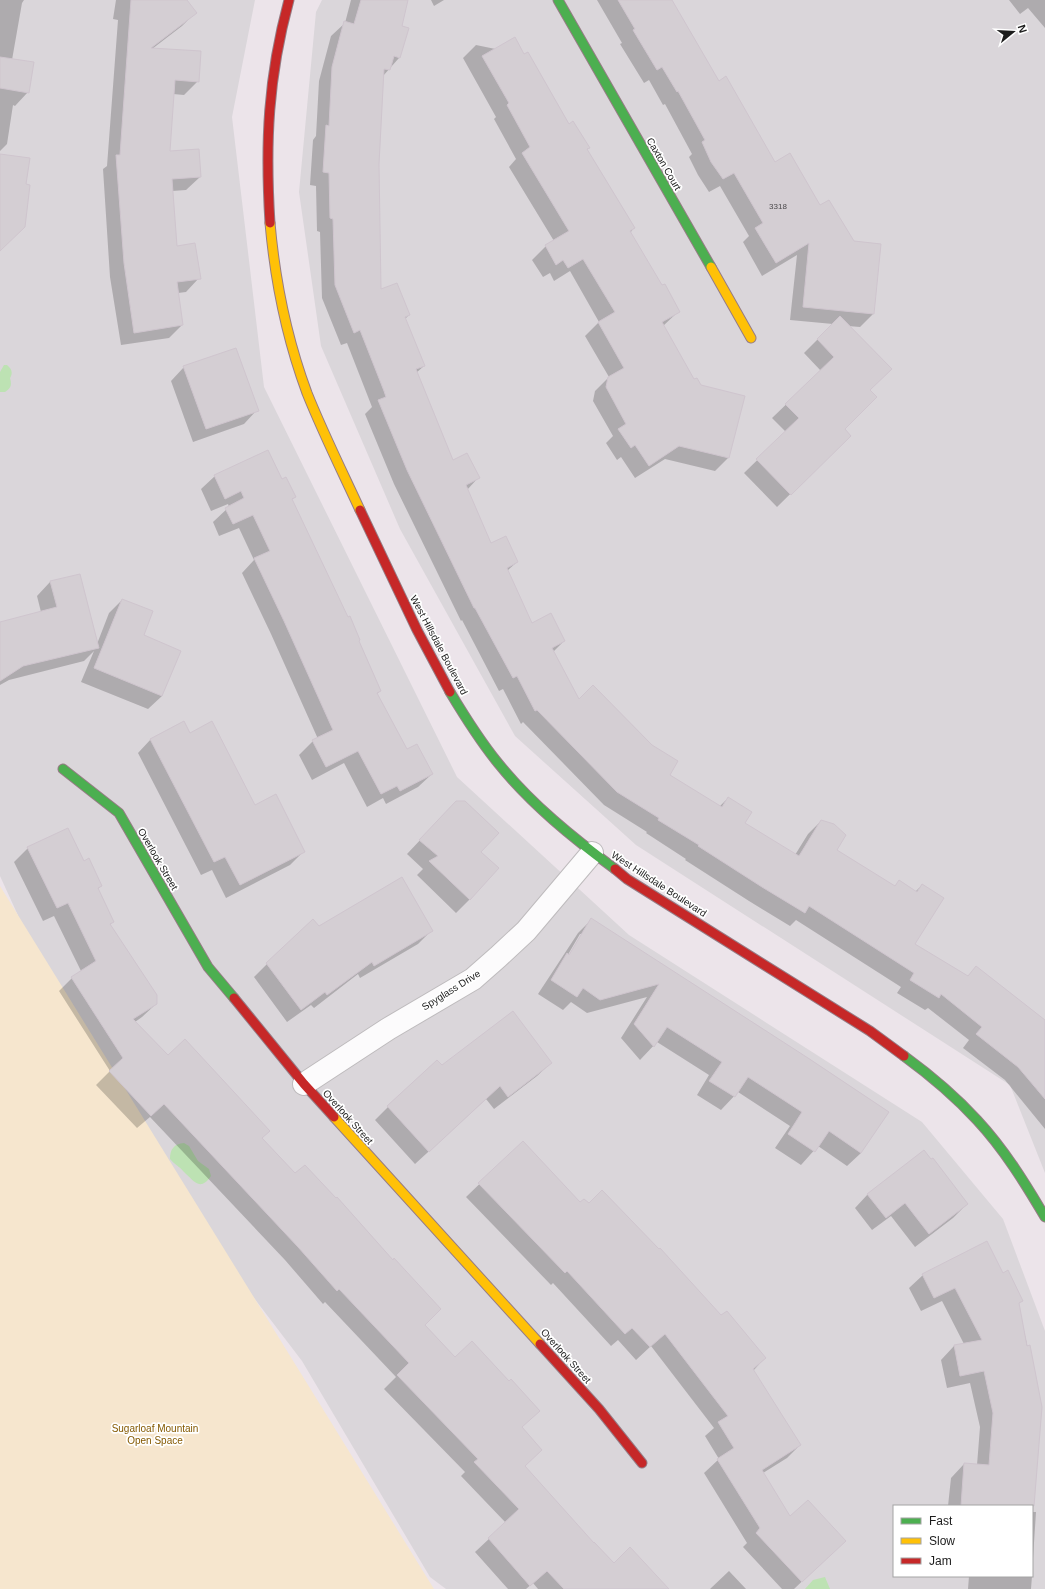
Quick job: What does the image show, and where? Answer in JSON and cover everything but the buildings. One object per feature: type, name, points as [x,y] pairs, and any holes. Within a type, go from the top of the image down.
[{"type":"main road","name":"West Hillsdale Boulevard","points":[[289,0],[276,54],[270,109],[267,166],[269,221],[277,276],[288,331],[306,389],[330,447],[425,647],[450,692],[473,728],[498,762],[526,794],[557,824],[592,853],[627,879],[870,1031],[902,1053],[934,1079],[966,1108],[998,1145],[1024,1181],[1045,1217]]},
{"type":"main road","name":"Caxton Court","points":[[558,0],[751,338]]},
{"type":"main road","name":"Overlook Street","points":[[63,769],[118,813],[208,967],[304,1084],[599,1409],[642,1463]]},
{"type":"street","name":"Spyglass Drive","points":[[304,1084],[388,1029],[472,979],[526,931],[592,853]]},
{"type":"shaded area","points":[[0,0],[255,0],[232,117],[264,387],[457,777],[629,935],[922,1122],[1003,1219],[1045,1331],[1045,1589],[446,1589],[430,1577],[302,1361],[101,1097],[0,876]]},
{"type":"shaded area","points":[[322,0],[1045,0],[1045,1173],[1010,1085],[636,845],[515,736],[400,529],[321,346],[299,192],[316,12]]},
{"type":"shaded area","points":[[4,365],[7,365],[12,371],[10,378],[11,384],[10,388],[5,392],[0,392],[0,372]]},
{"type":"shaded area","points":[[184,1143],[189,1146],[198,1161],[209,1169],[211,1176],[204,1183],[200,1184],[194,1181],[170,1159],[173,1148]]},
{"type":"shaded area","points":[[825,1577],[830,1589],[805,1589],[813,1580]]},
{"type":"green space","name":"Sugarloaf Mountain Open Space","points":[[0,886],[434,1589],[0,1589]]},
{"type":"traffic: fast","points":[[558,0],[711,267]]},
{"type":"traffic: fast","points":[[450,692],[491,755],[524,792],[553,820],[615,869]]},
{"type":"traffic: fast","points":[[63,769],[119,813],[208,967],[234,998]]},
{"type":"traffic: fast","points":[[904,1056],[951,1094],[987,1131],[1014,1167],[1045,1217]]},
{"type":"traffic: slow","points":[[270,223],[275,266],[293,352],[307,393],[360,510]]},
{"type":"traffic: slow","points":[[711,267],[751,338]]},
{"type":"traffic: slow","points":[[334,1117],[540,1344]]},
{"type":"traffic: jam","points":[[270,223],[268,138],[272,83],[276,56],[289,0]]},
{"type":"traffic: jam","points":[[360,510],[417,630],[450,692]]},
{"type":"traffic: jam","points":[[615,869],[627,879],[870,1031],[904,1056]]},
{"type":"traffic: jam","points":[[234,998],[304,1084],[334,1117]]},
{"type":"traffic: jam","points":[[540,1344],[599,1409],[642,1463]]}]
